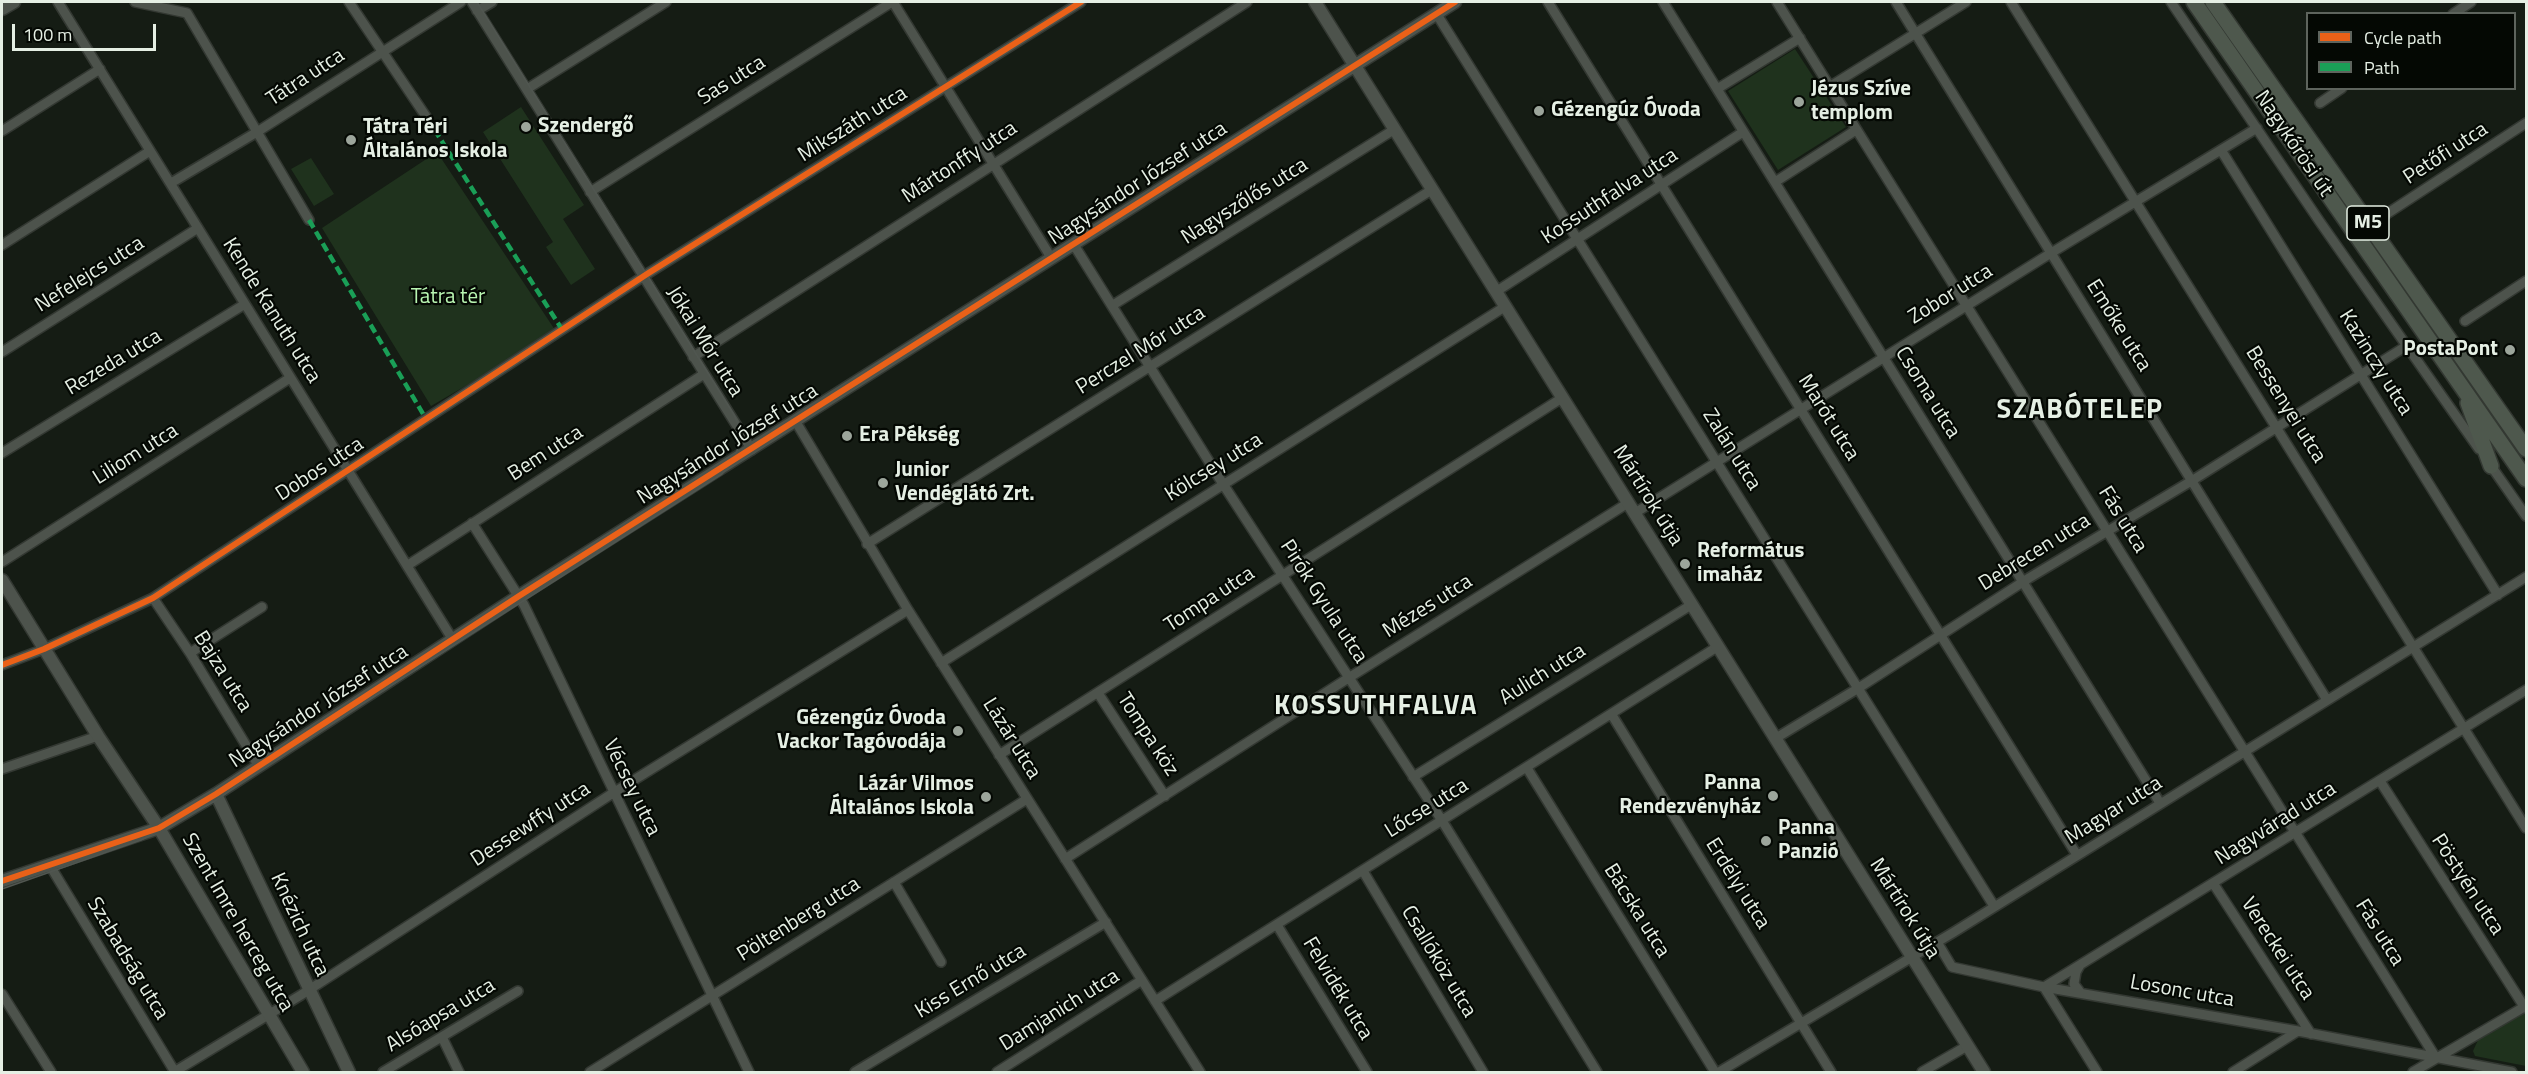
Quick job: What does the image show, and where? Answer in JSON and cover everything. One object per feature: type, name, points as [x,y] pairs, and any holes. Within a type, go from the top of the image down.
[{"type":"main road","name":"Nagykőrösi út","points":[[2194,2],[2526,479]]},
{"type":"main road","name":"Nagykőrösi út","points":[[2213,2],[2526,449]]},
{"type":"main road","points":[[2459,381],[2491,466]]},
{"type":"street","points":[[2,9],[14,2]]},
{"type":"street","name":"Kende Kanuth utca","points":[[58,2],[453,640]]},
{"type":"street","points":[[135,2],[187,13],[309,220]]},
{"type":"street","points":[[349,2],[427,118]]},
{"type":"street","points":[[382,50],[461,2]]},
{"type":"street","name":"Jókai Mór utca","points":[[472,2],[752,450]]},
{"type":"street","points":[[477,11],[492,2]]},
{"type":"street","points":[[527,89],[666,2]]},
{"type":"street","points":[[892,2],[1052,259]]},
{"type":"street","name":"Sas utca","points":[[590,192],[892,2]]},
{"type":"street","name":"Mikszáth utca","points":[[644,277],[1081,2]]},
{"type":"street","name":"Mártonffy utca","points":[[693,357],[1247,2]]},
{"type":"street","name":"Mártírok útja","points":[[1315,2],[1984,1072]]},
{"type":"street","name":"Nagysándor József utca","points":[[2,881],[159,828],[216,794],[519,596],[1455,2]]},
{"type":"street","name":"Marót utca","points":[[1548,2],[2077,855]]},
{"type":"street","name":"Csoma utca","points":[[1663,2],[2160,803]]},
{"type":"street","name":"Fás utca","points":[[1777,2],[2246,750],[2436,1058]]},
{"type":"street","name":"Emőke utca","points":[[1896,2],[2328,700]]},
{"type":"street","points":[[1829,87],[1965,2]]},
{"type":"street","name":"Bessenyei utca","points":[[2011,2],[2526,828]]},
{"type":"street","name":"Nagykőrösi út","points":[[2171,2],[2320,222],[2526,516]]},
{"type":"street","points":[[2457,12],[2471,2]]},
{"type":"street","name":"Zalán utca","points":[[1436,13],[1994,906]]},
{"type":"street","points":[[1717,89],[1800,38]]},
{"type":"street","name":"Tátra utca","points":[[171,183],[257,132],[276,126],[376,60],[382,50]]},
{"type":"street","points":[[2,131],[100,69]]},
{"type":"street","points":[[2320,103],[2339,90]]},
{"type":"street","name":"Petőfi utca","points":[[2385,215],[2526,123]]},
{"type":"street","name":"Zobor utca","points":[[1631,508],[1718,462],[2051,253],[2257,128]]},
{"type":"street","name":"Nagyszőlős utca","points":[[1113,305],[1395,129]]},
{"type":"street","points":[[1775,182],[1856,130]]},
{"type":"street","name":"Kossuthfalva utca","points":[[1497,291],[1743,132]]},
{"type":"street","name":"Kazinczy utca","points":[[2221,150],[2498,595]]},
{"type":"street","points":[[2,245],[150,152]]},
{"type":"street","name":"Perczel Mór utca","points":[[867,544],[1433,189]]},
{"type":"street","name":"Nefelejcs utca","points":[[2,352],[198,228]]},
{"type":"street","name":"Pirók Gyula utca","points":[[1074,244],[1223,484],[1441,819],[1597,1072]]},
{"type":"street","name":"Dobos utca","points":[[2,666],[153,598],[644,277]]},
{"type":"street","points":[[2465,321],[2526,281]]},
{"type":"street","name":"Rezeda utca","points":[[2,453],[245,304]]},
{"type":"street","name":"Kölcsey utca","points":[[941,663],[1506,306]]},
{"type":"street","name":"Debrecen utca","points":[[1776,738],[1857,689],[2023,581],[2193,480],[2408,345]]},
{"type":"street","name":"Bem utca","points":[[408,565],[704,374]]},
{"type":"street","name":"Liliom utca","points":[[2,562],[290,378]]},
{"type":"street","name":"Tompa utca","points":[[999,755],[1562,398]]},
{"type":"street","name":"Lázár utca","points":[[796,422],[908,610],[1200,1072]]},
{"type":"street","name":"Mézes utca","points":[[1065,859],[1350,677],[1631,508]]},
{"type":"street","name":"Vécsey utca","points":[[472,523],[519,596],[711,998],[749,1072]]},
{"type":"street","name":"Szent Imre herceg utca","points":[[2,580],[98,736],[159,828],[303,1072]]},
{"type":"street","name":"Magyar utca","points":[[1717,1072],[1937,942],[2412,647],[2525,581]]},
{"type":"street","name":"Bajza utca","points":[[153,598],[190,653],[258,765]]},
{"type":"street","name":"Aulich utca","points":[[1413,777],[1691,605]]},
{"type":"street","points":[[190,653],[262,607]]},
{"type":"street","name":"Dessewffy utca","points":[[175,1072],[268,1016],[614,793],[908,610]]},
{"type":"street","name":"Lőcse utca","points":[[1155,1001],[1717,647]]},
{"type":"street","name":"Nagyvárad utca","points":[[2043,987],[2526,690]]},
{"type":"street","name":"Tompa köz","points":[[1098,693],[1165,796]]},
{"type":"street","name":"Erdélyi utca","points":[[1612,715],[1831,1072]]},
{"type":"street","points":[[2,769],[98,736]]},
{"type":"street","name":"Bácska utca","points":[[1527,768],[1717,1072]]},
{"type":"street","name":"Pöstyén utca","points":[[2380,781],[2525,1007]]},
{"type":"street","name":"Knézich utca","points":[[216,794],[349,1072]]},
{"type":"street","name":"Pöltenberg utca","points":[[590,1072],[1027,799]]},
{"type":"street","name":"Szabadság utca","points":[[49,864],[175,1072]]},
{"type":"street","name":"Csallóköz utca","points":[[1363,871],[1483,1072]]},
{"type":"street","points":[[894,882],[941,962]]},
{"type":"street","name":"Vereckei utca","points":[[2213,883],[2311,1034]]},
{"type":"street","name":"Kiss Ernő utca","points":[[855,1072],[1106,922]]},
{"type":"street","name":"Felvidék utca","points":[[1277,924],[1367,1072]]},
{"type":"street","name":"Losonc utca","points":[[1937,942],[1952,967],[2043,987],[2298,1031],[2512,1072]]},
{"type":"street","points":[[2080,992],[2074,984],[2076,972],[2081,964]]},
{"type":"street","name":"Damjanich utca","points":[[997,1072],[1142,980]]},
{"type":"street","points":[[2043,987],[2097,1072]]},
{"type":"street","name":"Alsóapsa utca","points":[[383,1072],[518,991]]},
{"type":"street","points":[[2,994],[51,1072]]},
{"type":"street","points":[[2413,1072],[2525,1007]]},
{"type":"street","points":[[2233,1072],[2298,1031]]},
{"type":"street","points":[[442,1037],[459,1072]]},
{"type":"street","points":[[1922,1072],[1967,1046]]},
{"type":"green space","points":[[1795,49],[1846,127],[1778,170],[1728,91]]},
{"type":"green space","points":[[521,107],[584,205],[563,219],[595,269],[571,285],[546,247],[553,242],[483,132]]},
{"type":"green space","name":"Tátra tér","points":[[437,152],[557,333],[431,406],[322,228]]},
{"type":"green space","points":[[311,158],[334,194],[314,206],[291,169]]},
{"type":"green space","points":[[2526,1012],[2526,1066],[2475,1056],[2473,1051],[2478,1040]]},
{"type":"tram line","points":[[2,889],[141,840],[215,801],[260,769],[722,474],[733,461],[740,443],[740,429],[734,415],[477,2]]},
{"type":"marked path","points":[[427,118],[563,331]]},
{"type":"marked path","points":[[309,220],[426,419]]},
{"type":"cycle path","points":[[2,665],[44,649],[153,598],[647,274],[1081,2]]},
{"type":"cycle path","points":[[2,881],[159,828],[216,794],[519,596],[1455,2]]},
{"type":"place","name":"Jézus Szíve templom","points":[[1799,102]]},
{"type":"place","name":"Gézengúz Óvoda","points":[[1539,111]]},
{"type":"place","name":"Szendergő","points":[[526,127]]},
{"type":"place","name":"Tátra Téri Általános Iskola","points":[[351,140]]},
{"type":"place","name":"PostaPont","points":[[2510,350]]},
{"type":"place","name":"Era Pékség","points":[[847,436]]},
{"type":"place","name":"Junior Vendéglátó Zrt.","points":[[883,483]]},
{"type":"place","name":"Református imaház","points":[[1685,564]]},
{"type":"place","name":"Gézengúz Óvoda Vackor Tagóvodája","points":[[958,731]]},
{"type":"place","name":"Panna Rendezvényház","points":[[1773,796]]},
{"type":"place","name":"Lázár Vilmos Általános Iskola","points":[[986,797]]},
{"type":"place","name":"Panna Panzió","points":[[1766,841]]},
{"type":"district","name":"SZABÓTELEP","points":[[2080,411]]},
{"type":"district","name":"KOSSUTHFALVA","points":[[1376,707]]}]
